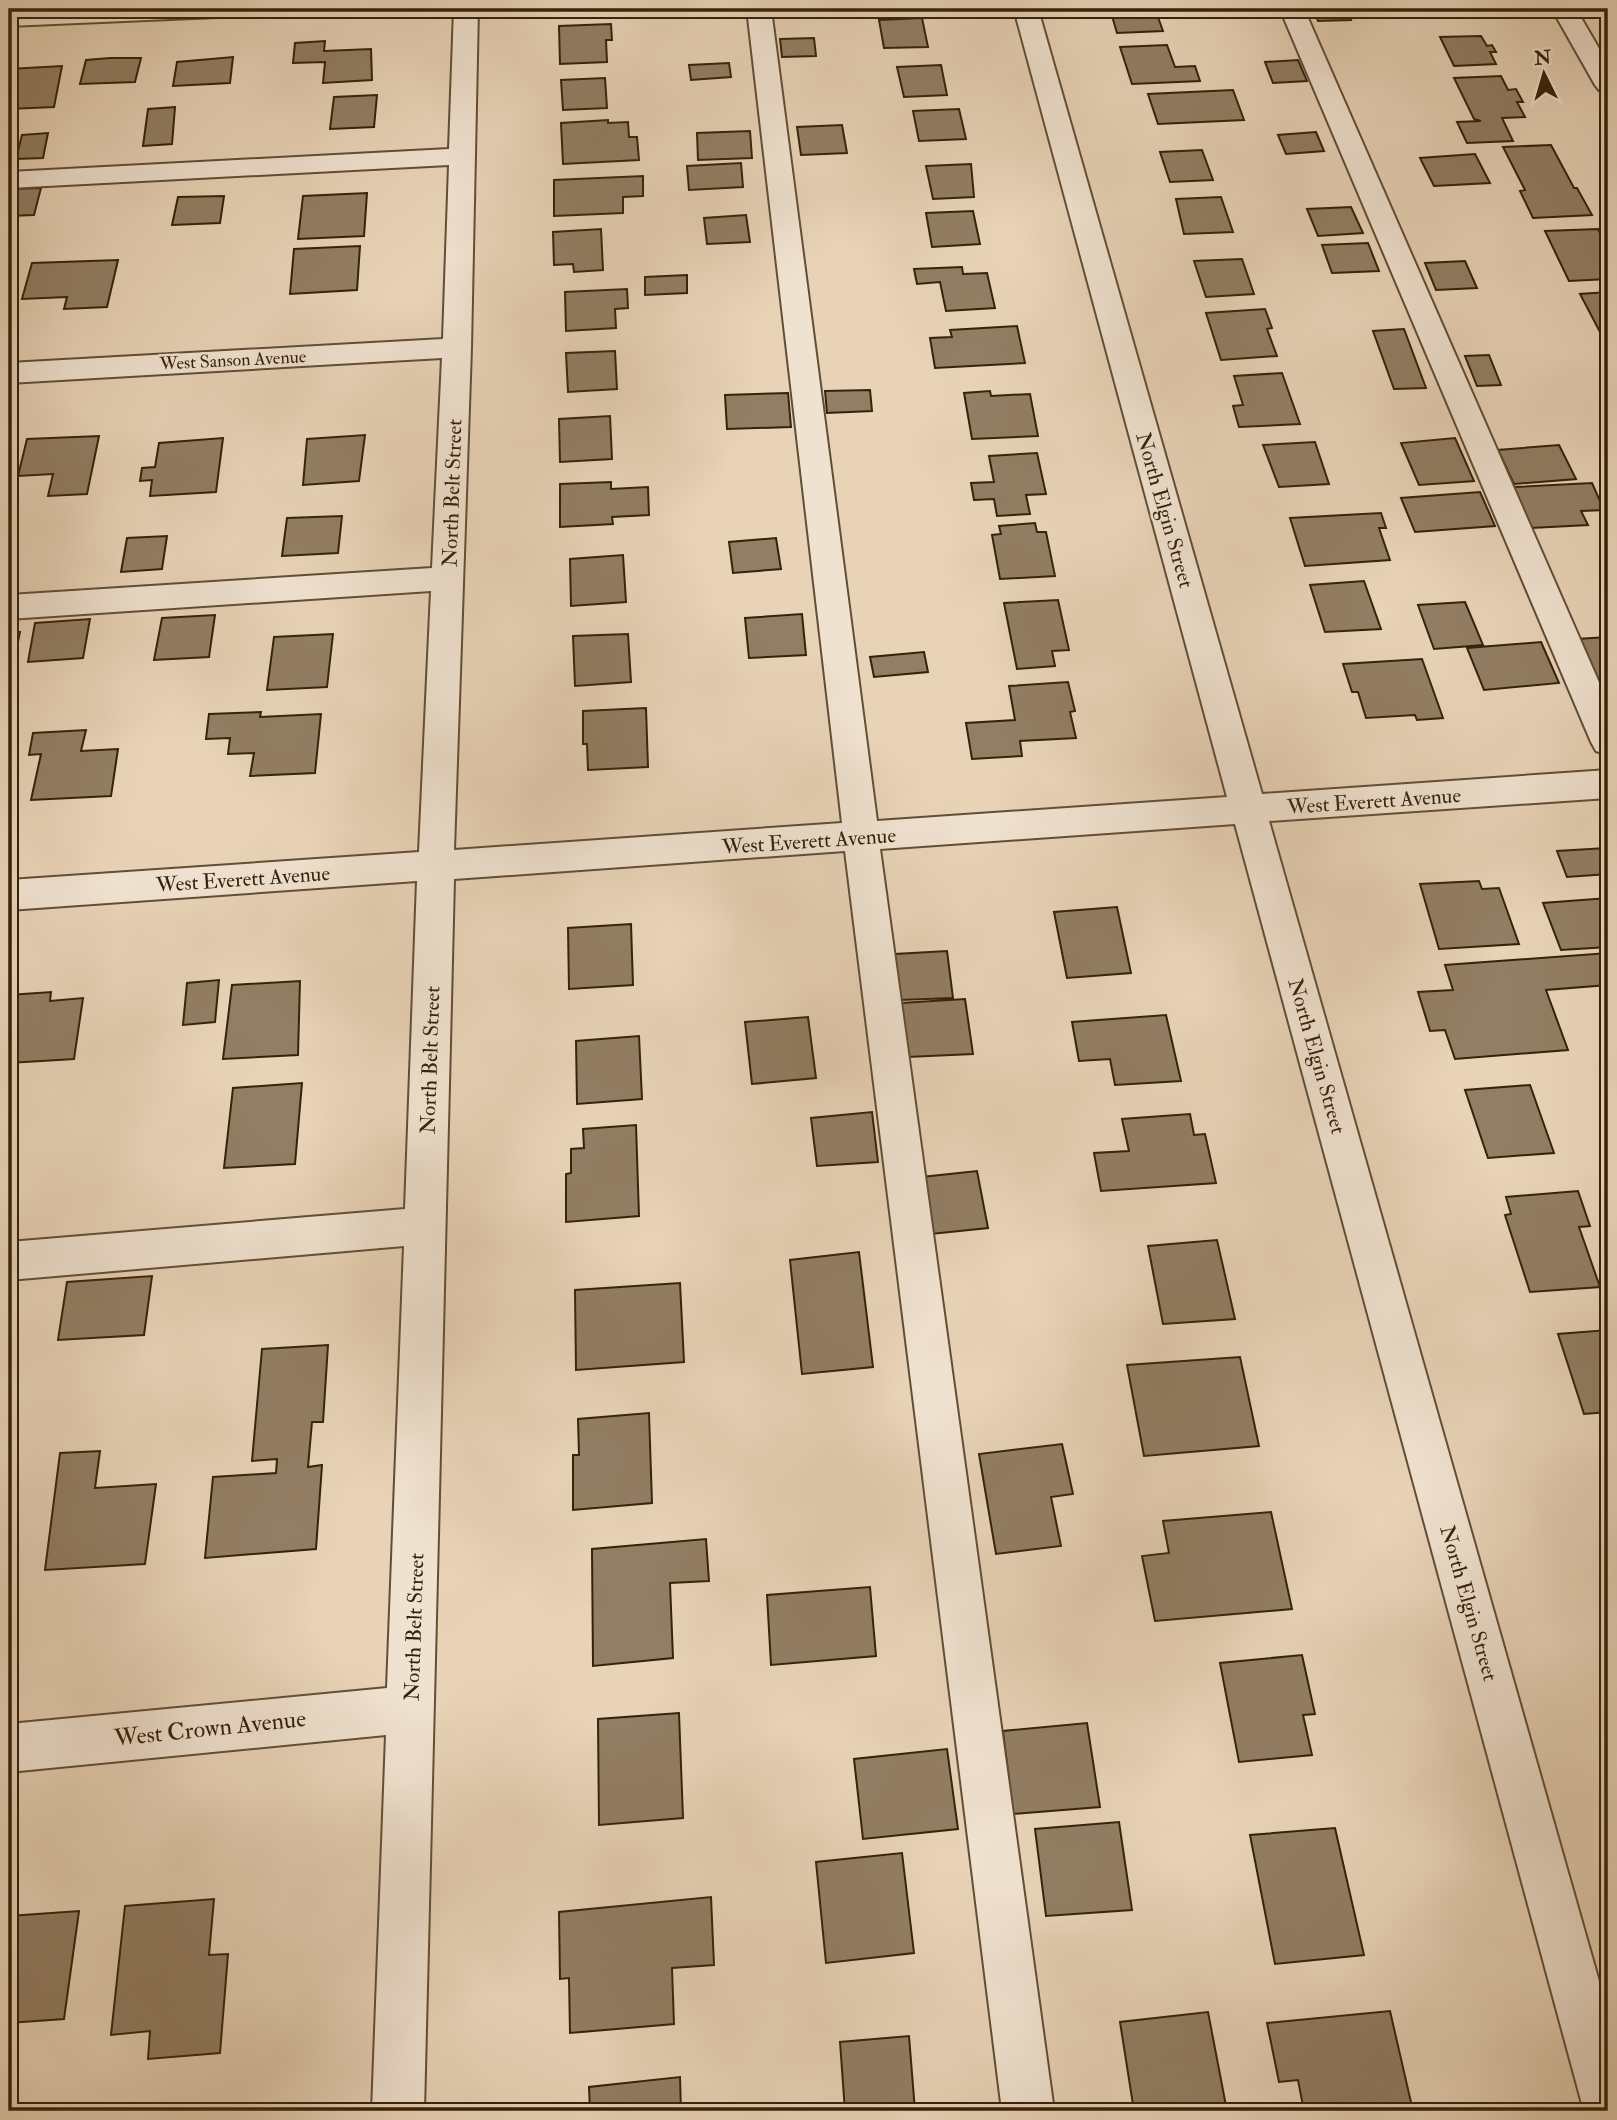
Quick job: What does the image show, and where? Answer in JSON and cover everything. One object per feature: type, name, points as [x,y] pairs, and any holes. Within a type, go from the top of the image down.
[{"type":"street","points":[[9,19],[240,9]]},
{"type":"street","name":"North Belt Street","points":[[398,2111],[436,865],[457,348],[467,9]]},
{"type":"street","points":[[759,9],[861,837],[1028,2111]]},
{"type":"street","name":"North Elgin Street","points":[[1026,9],[1608,2104]]},
{"type":"street","points":[[1292,9],[1608,742]]},
{"type":"street","points":[[1564,9],[1608,85]]},
{"type":"street","points":[[9,180],[462,156]]},
{"type":"street","name":"West Sanson Avenue","points":[[9,373],[457,348]]},
{"type":"street","points":[[9,607],[448,578]]},
{"type":"street","name":"West Everett Avenue","points":[[9,895],[1608,785]]},
{"type":"street","points":[[9,1261],[425,1226]]},
{"type":"street","name":"West Crown Avenue","points":[[9,1748],[412,1709]]},
{"type":"building","points":[[1110,9],[1155,9],[1163,31],[1117,33]]},
{"type":"building","points":[[1314,9],[1347,9],[1351,20],[1318,21]]},
{"type":"building","points":[[1416,9],[1460,9],[1464,16],[1420,18]]},
{"type":"building","points":[[922,18],[928,47],[884,48],[879,20]]},
{"type":"building","points":[[611,24],[612,40],[606,40],[607,62],[560,64],[559,26]]},
{"type":"building","points":[[1481,36],[1487,46],[1492,45],[1496,52],[1490,52],[1496,64],[1454,66],[1440,37]]},
{"type":"building","points":[[814,38],[816,56],[782,57],[780,39]]},
{"type":"building","points":[[325,41],[324,51],[371,49],[372,80],[323,83],[325,62],[293,63],[295,43]]},
{"type":"building","points":[[1167,45],[1175,67],[1195,66],[1200,81],[1132,84],[1120,47]]},
{"type":"building","points":[[233,57],[230,83],[173,86],[177,62]]},
{"type":"building","points":[[141,58],[135,82],[80,84],[86,60]]},
{"type":"building","points":[[1298,60],[1307,81],[1273,83],[1265,62]]},
{"type":"building","points":[[729,63],[731,77],[691,80],[689,65]]},
{"type":"building","points":[[941,65],[947,95],[904,97],[897,67]]},
{"type":"building","points":[[62,66],[54,107],[9,109],[9,69]]},
{"type":"building","points":[[1501,76],[1508,90],[1516,89],[1523,102],[1517,102],[1525,117],[1502,118],[1513,141],[1467,143],[1457,122],[1481,121],[1474,119],[1454,78]]},
{"type":"building","points":[[605,78],[607,108],[563,110],[561,80]]},
{"type":"building","points":[[1233,90],[1244,120],[1158,124],[1148,94]]},
{"type":"building","points":[[377,95],[374,127],[330,129],[334,97]]},
{"type":"building","points":[[175,107],[172,144],[143,146],[148,109]]},
{"type":"building","points":[[959,109],[966,139],[919,141],[913,111]]},
{"type":"building","points":[[608,120],[608,123],[628,122],[629,137],[637,137],[639,160],[563,164],[561,123]]},
{"type":"building","points":[[842,125],[847,153],[801,155],[797,127]]},
{"type":"building","points":[[750,131],[752,158],[698,160],[697,133]]},
{"type":"building","points":[[1316,132],[1324,151],[1286,154],[1278,135]]},
{"type":"building","points":[[48,133],[43,158],[16,159],[22,135]]},
{"type":"building","points":[[1551,145],[1592,215],[1533,218],[1520,191],[1525,190],[1503,147]]},
{"type":"building","points":[[1202,150],[1213,180],[1170,182],[1160,152]]},
{"type":"building","points":[[1475,154],[1490,183],[1434,186],[1420,158]]},
{"type":"building","points":[[741,163],[743,187],[689,190],[687,166]]},
{"type":"building","points":[[971,164],[974,197],[933,199],[926,166]]},
{"type":"building","points":[[643,176],[643,196],[623,197],[623,213],[554,216],[554,180]]},
{"type":"building","points":[[41,188],[34,215],[9,216],[9,189]]},
{"type":"building","points":[[367,193],[364,236],[298,239],[303,196]]},
{"type":"building","points":[[224,196],[220,223],[172,225],[178,197]]},
{"type":"building","points":[[1221,197],[1233,232],[1184,234],[1176,199]]},
{"type":"building","points":[[1351,207],[1363,233],[1318,236],[1307,209]]},
{"type":"building","points":[[973,211],[980,244],[932,247],[926,213]]},
{"type":"building","points":[[746,215],[750,242],[707,244],[704,218]]},
{"type":"building","points":[[601,229],[603,270],[574,272],[573,264],[554,265],[553,232]]},
{"type":"building","points":[[1598,229],[1608,249],[1608,279],[1569,281],[1545,231]]},
{"type":"building","points":[[1368,243],[1379,271],[1332,273],[1322,245]]},
{"type":"building","points":[[360,246],[357,290],[290,294],[294,249]]},
{"type":"building","points":[[1242,259],[1254,294],[1206,297],[1194,261]]},
{"type":"building","points":[[118,260],[107,307],[64,309],[67,297],[22,299],[32,263]]},
{"type":"building","points":[[1465,261],[1477,288],[1436,290],[1425,263]]},
{"type":"building","points":[[962,267],[963,274],[987,273],[995,308],[946,311],[940,282],[917,284],[914,269]]},
{"type":"building","points":[[687,275],[687,293],[645,295],[645,277]]},
{"type":"building","points":[[627,289],[628,308],[615,309],[616,328],[566,331],[565,292]]},
{"type":"building","points":[[1608,292],[1608,332],[1600,332],[1580,294]]},
{"type":"building","points":[[1265,309],[1272,328],[1267,329],[1277,356],[1221,360],[1206,313]]},
{"type":"building","points":[[1017,326],[1025,363],[935,368],[930,338],[952,337],[950,330]]},
{"type":"building","points":[[1404,329],[1426,388],[1394,389],[1373,331]]},
{"type":"building","points":[[615,351],[617,389],[568,392],[566,353]]},
{"type":"building","points":[[1489,355],[1501,385],[1477,386],[1465,356]]},
{"type":"building","points":[[1282,373],[1300,424],[1239,427],[1233,406],[1243,405],[1234,376]]},
{"type":"building","points":[[870,390],[872,411],[827,413],[825,391]]},
{"type":"building","points":[[990,391],[991,396],[1030,394],[1038,436],[972,439],[964,393]]},
{"type":"building","points":[[788,393],[791,427],[727,429],[725,395]]},
{"type":"building","points":[[610,416],[612,459],[560,462],[559,419]]},
{"type":"building","points":[[365,435],[359,481],[303,485],[307,439]]},
{"type":"building","points":[[99,436],[87,494],[48,496],[53,474],[18,476],[27,439]]},
{"type":"building","points":[[223,438],[216,492],[150,496],[152,480],[140,481],[142,468],[155,467],[159,443]]},
{"type":"building","points":[[1455,438],[1474,481],[1419,485],[1401,443]]},
{"type":"building","points":[[1315,442],[1329,484],[1279,487],[1263,445]]},
{"type":"building","points":[[1559,445],[1576,479],[1514,484],[1498,450]]},
{"type":"building","points":[[1037,453],[1046,494],[1026,495],[1030,514],[997,516],[994,499],[974,500],[971,483],[994,482],[989,456]]},
{"type":"building","points":[[611,482],[611,489],[648,487],[649,515],[612,517],[613,524],[560,527],[560,484]]},
{"type":"building","points":[[1592,483],[1604,510],[1581,511],[1588,525],[1531,528],[1514,487]]},
{"type":"building","points":[[1480,492],[1495,526],[1415,532],[1401,498]]},
{"type":"building","points":[[1381,513],[1386,528],[1379,528],[1390,560],[1305,566],[1290,518]]},
{"type":"building","points":[[342,516],[338,553],[282,556],[287,518]]},
{"type":"building","points":[[1035,523],[1037,532],[1046,532],[1055,576],[1000,579],[992,535],[1001,534],[999,526]]},
{"type":"building","points":[[167,536],[162,569],[121,572],[127,538]]},
{"type":"building","points":[[776,538],[781,569],[733,573],[729,542]]},
{"type":"building","points":[[623,555],[626,602],[571,606],[570,559]]},
{"type":"building","points":[[1364,581],[1381,629],[1325,632],[1310,585]]},
{"type":"building","points":[[1058,600],[1069,650],[1052,651],[1055,666],[1017,669],[1004,603]]},
{"type":"building","points":[[1465,602],[1483,645],[1434,649],[1418,605]]},
{"type":"building","points":[[802,614],[806,655],[749,658],[745,618]]},
{"type":"building","points":[[215,615],[209,657],[154,660],[162,618]]},
{"type":"building","points":[[90,619],[83,658],[28,662],[35,623]]},
{"type":"building","points":[[9,632],[20,632],[12,671],[9,671]]},
{"type":"building","points":[[333,634],[327,687],[267,690],[274,637]]},
{"type":"building","points":[[628,634],[631,682],[575,686],[573,636]]},
{"type":"building","points":[[1608,637],[1608,679],[1596,680],[1577,639]]},
{"type":"building","points":[[1541,642],[1559,683],[1484,690],[1467,648]]},
{"type":"building","points":[[924,652],[928,672],[874,677],[870,657]]},
{"type":"building","points":[[1422,659],[1443,718],[1417,720],[1415,715],[1366,718],[1358,692],[1352,692],[1343,664]]},
{"type":"building","points":[[1068,682],[1075,711],[1070,712],[1076,738],[1020,741],[1022,756],[972,759],[966,723],[1015,720],[1009,686]]},
{"type":"building","points":[[646,708],[648,767],[588,770],[587,744],[583,744],[583,711]]},
{"type":"building","points":[[261,712],[260,717],[321,714],[315,773],[250,776],[254,753],[228,754],[230,738],[206,739],[209,714]]},
{"type":"building","points":[[86,730],[81,751],[118,749],[111,796],[31,800],[41,754],[29,755],[33,733]]},
{"type":"building","points":[[1606,848],[1608,874],[1567,877],[1557,851]]},
{"type":"building","points":[[1479,881],[1482,889],[1499,888],[1519,944],[1439,949],[1420,884]]},
{"type":"building","points":[[1608,898],[1608,947],[1561,950],[1543,903]]},
{"type":"building","points":[[1117,907],[1131,973],[1067,978],[1054,912]]},
{"type":"building","points":[[631,924],[633,985],[569,989],[568,928]]},
{"type":"building","points":[[947,951],[953,998],[900,1000],[895,954]]},
{"type":"building","points":[[1608,953],[1608,985],[1546,990],[1568,1050],[1455,1059],[1445,1030],[1430,1031],[1418,992],[1453,990],[1445,965]]},
{"type":"building","points":[[219,980],[215,1022],[183,1025],[187,983]]},
{"type":"building","points":[[300,981],[298,1055],[223,1059],[232,985]]},
{"type":"building","points":[[51,992],[50,1001],[83,998],[74,1059],[9,1063],[9,995]]},
{"type":"building","points":[[965,999],[973,1054],[907,1057],[901,1003]]},
{"type":"building","points":[[1166,1015],[1181,1081],[1115,1085],[1110,1059],[1079,1061],[1072,1022]]},
{"type":"building","points":[[808,1017],[816,1078],[752,1084],[745,1022]]},
{"type":"building","points":[[639,1036],[642,1099],[577,1104],[576,1041]]},
{"type":"building","points":[[302,1083],[295,1164],[224,1168],[233,1088]]},
{"type":"building","points":[[1530,1085],[1554,1153],[1488,1158],[1465,1090]]},
{"type":"building","points":[[872,1112],[878,1162],[817,1166],[811,1118]]},
{"type":"building","points":[[1190,1114],[1194,1135],[1205,1134],[1216,1183],[1101,1191],[1094,1153],[1129,1151],[1122,1119]]},
{"type":"building","points":[[636,1125],[639,1216],[566,1222],[566,1174],[571,1173],[571,1149],[584,1148],[583,1129]]},
{"type":"building","points":[[977,1171],[988,1228],[931,1234],[922,1177]]},
{"type":"building","points":[[1578,1191],[1590,1226],[1579,1227],[1600,1287],[1530,1292],[1505,1215],[1511,1214],[1506,1197]]},
{"type":"building","points":[[1217,1240],[1235,1319],[1163,1324],[1148,1246]]},
{"type":"building","points":[[859,1252],[873,1367],[802,1374],[790,1260]]},
{"type":"building","points":[[152,1276],[144,1335],[58,1340],[67,1282]]},
{"type":"building","points":[[680,1283],[684,1362],[576,1370],[575,1290]]},
{"type":"building","points":[[17,1297],[9,1354],[9,1298]]},
{"type":"building","points":[[1608,1330],[1608,1412],[1584,1414],[1558,1334]]},
{"type":"building","points":[[328,1345],[323,1422],[312,1422],[308,1467],[322,1465],[316,1549],[205,1558],[213,1477],[276,1473],[277,1459],[252,1461],[262,1349]]},
{"type":"building","points":[[1240,1357],[1259,1446],[1144,1456],[1127,1365]]},
{"type":"building","points":[[649,1413],[652,1503],[573,1510],[573,1455],[579,1455],[578,1419]]},
{"type":"building","points":[[1062,1444],[1073,1494],[1051,1497],[1061,1546],[996,1554],[979,1454]]},
{"type":"building","points":[[100,1451],[95,1488],[156,1484],[145,1564],[45,1570],[60,1453]]},
{"type":"building","points":[[1271,1512],[1292,1609],[1155,1621],[1142,1556],[1169,1553],[1163,1521]]},
{"type":"building","points":[[706,1539],[709,1581],[670,1583],[673,1658],[593,1666],[592,1549]]},
{"type":"building","points":[[870,1587],[876,1656],[771,1665],[767,1595]]},
{"type":"building","points":[[1302,1655],[1315,1714],[1303,1715],[1312,1755],[1239,1762],[1220,1663]]},
{"type":"building","points":[[679,1713],[683,1818],[599,1825],[598,1719]]},
{"type":"building","points":[[1087,1723],[1100,1807],[1013,1814],[1003,1731]]},
{"type":"building","points":[[947,1749],[958,1829],[863,1839],[854,1759]]},
{"type":"building","points":[[1119,1822],[1132,1910],[1046,1916],[1035,1829]]},
{"type":"building","points":[[1335,1828],[1364,1955],[1275,1964],[1250,1835]]},
{"type":"building","points":[[902,1853],[914,1953],[826,1963],[816,1862]]},
{"type":"building","points":[[711,1897],[714,1965],[672,1968],[674,2024],[570,2033],[569,1978],[560,1979],[559,1912]]},
{"type":"building","points":[[214,1899],[209,1955],[228,1954],[220,2053],[148,2059],[150,2031],[111,2035],[125,1906]]},
{"type":"building","points":[[79,1911],[64,2019],[9,2023],[9,1916]]},
{"type":"building","points":[[1390,2011],[1413,2111],[1304,2111],[1298,2080],[1279,2082],[1267,2023]]},
{"type":"building","points":[[1208,2012],[1227,2111],[1134,2111],[1120,2022]]},
{"type":"building","points":[[909,2036],[915,2111],[845,2111],[840,2042]]},
{"type":"building","points":[[680,2077],[681,2111],[590,2111],[589,2087]]},
{"type":"building","points":[[214,2106],[214,2111],[147,2111]]}]
